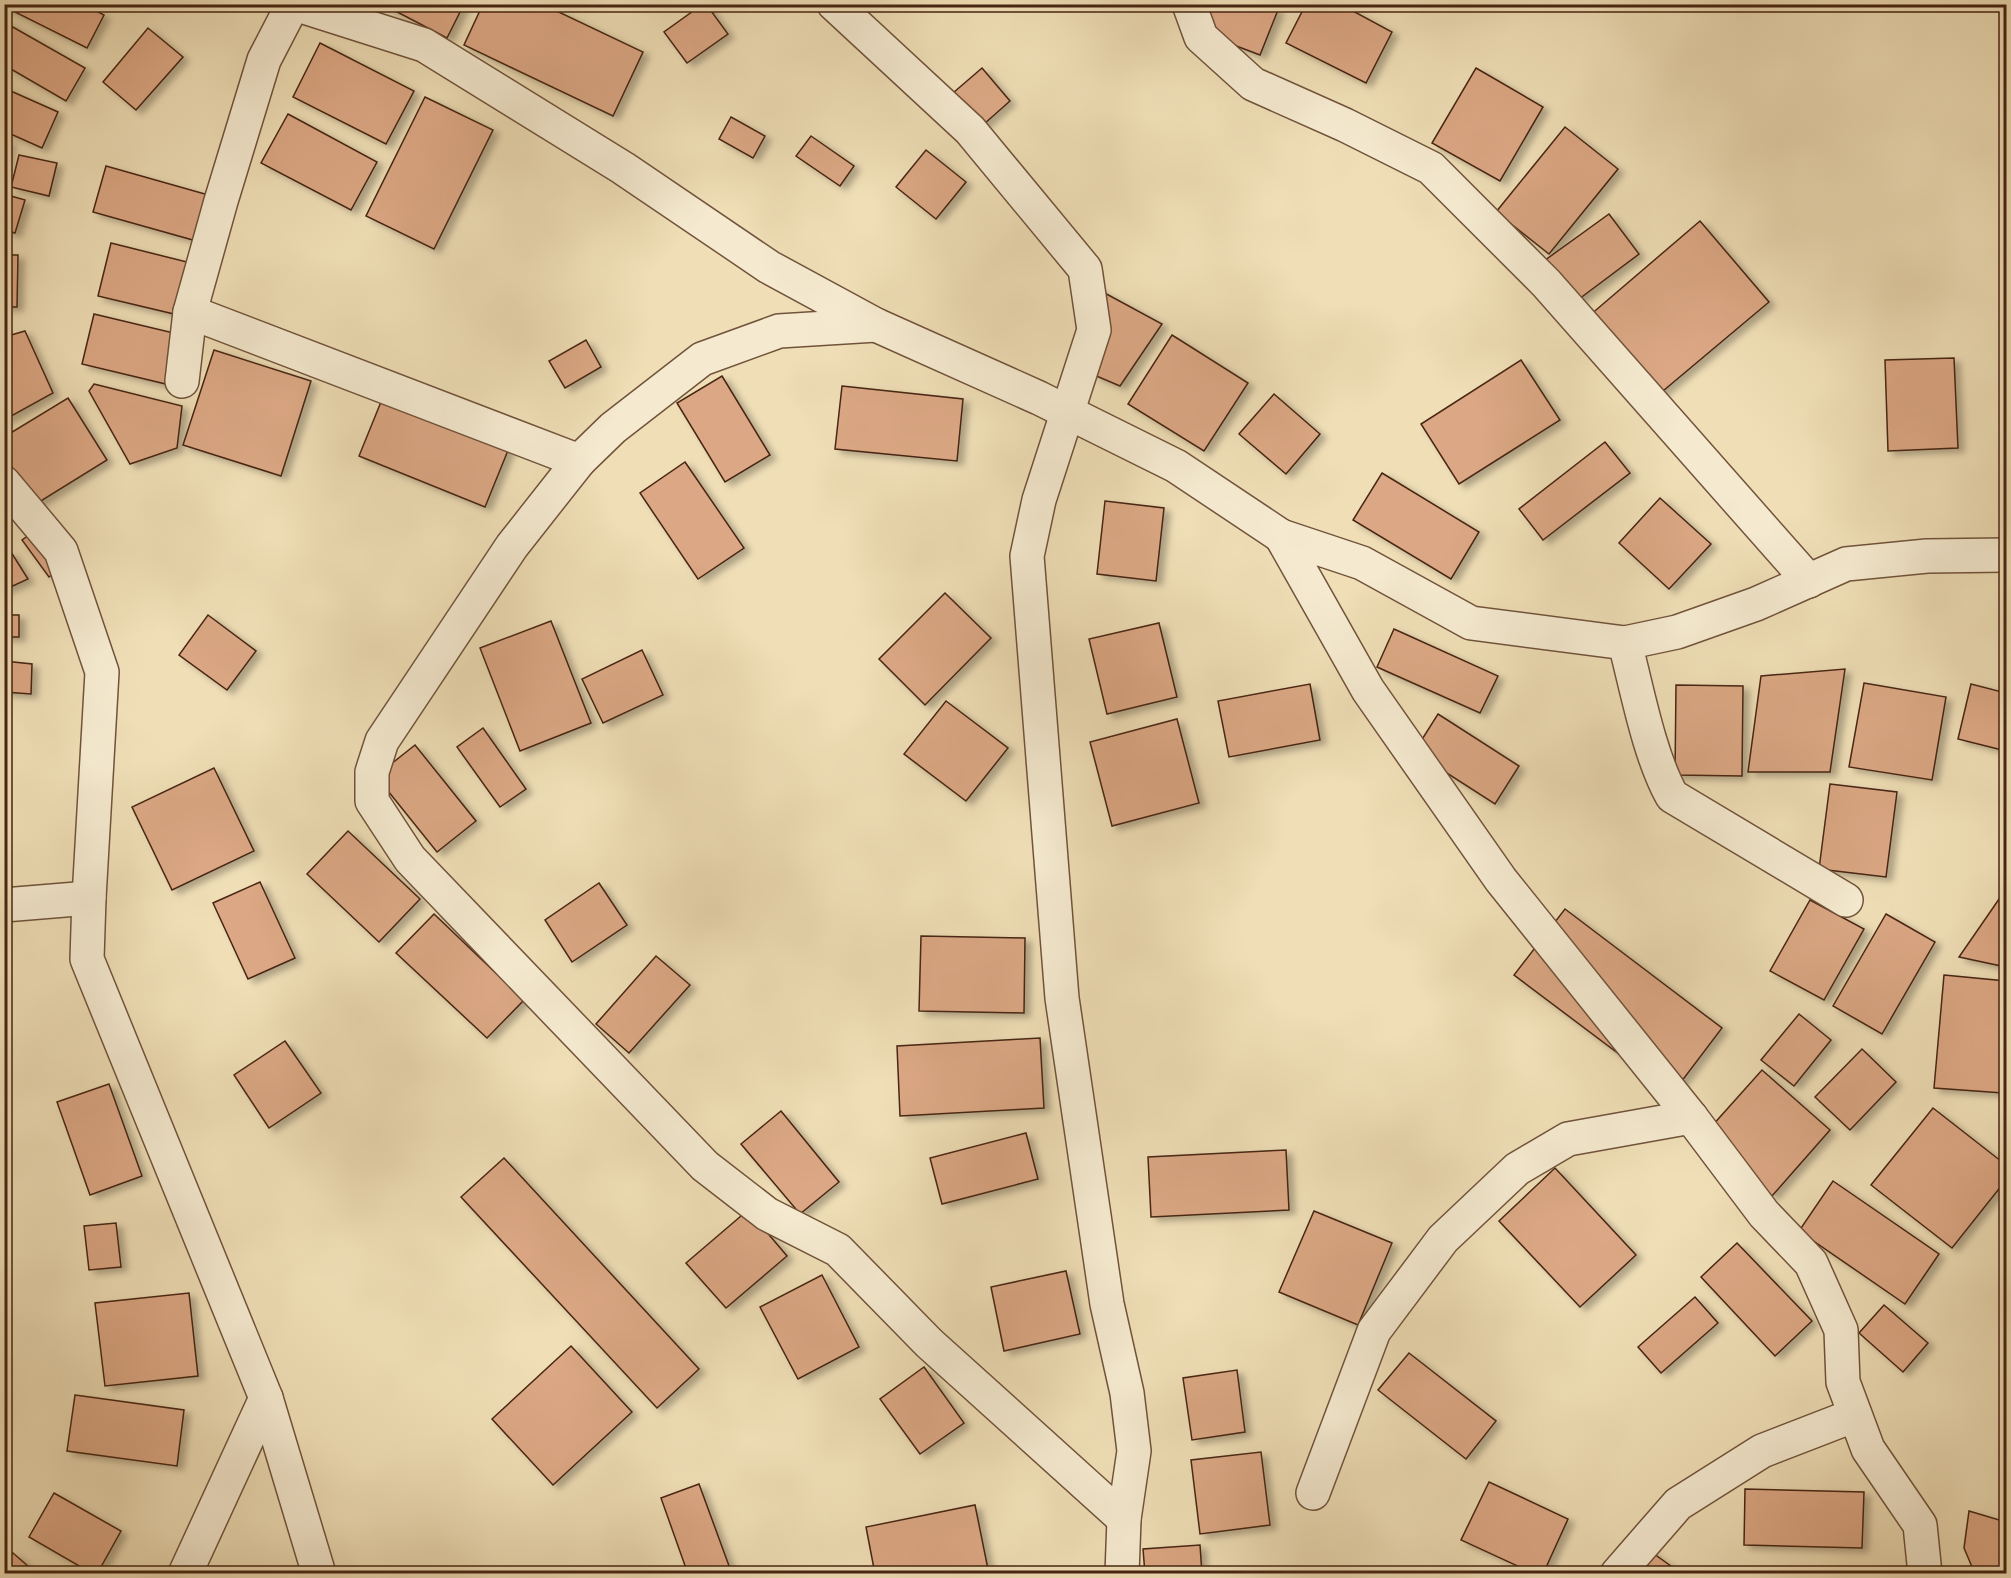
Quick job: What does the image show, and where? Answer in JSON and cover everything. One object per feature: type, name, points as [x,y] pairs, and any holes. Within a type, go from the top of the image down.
[{"type":"street","points":[[182,381],[190,312],[264,60],[294,4],[424,45],[623,168],[769,267],[876,326],[1069,413],[1176,466],[1281,536],[1362,563],[1471,622],[1624,643],[1677,632],[1756,604],[1846,564],[1927,556],[2007,555]]},
{"type":"street","points":[[834,4],[970,130],[1084,269],[1094,330],[1039,500],[1027,556],[1062,998],[1107,1304],[1127,1393],[1134,1450],[1124,1519],[1122,1574]]},
{"type":"street","points":[[1189,4],[1201,37],[1253,84],[1345,124],[1431,168],[1546,284],[1809,580]]},
{"type":"street","points":[[190,312],[579,461]]},
{"type":"street","points":[[876,326],[779,331],[702,359],[613,428],[579,461],[512,546],[382,741],[372,772],[372,801],[410,859],[705,1166],[767,1214],[838,1250],[929,1343],[1124,1519]]},
{"type":"street","points":[[4,483],[61,552],[102,672],[88,898],[87,959],[266,1398],[320,1574]]},
{"type":"street","points":[[1281,536],[1368,690],[1494,870],[1691,1117],[1764,1214],[1811,1263],[1842,1330],[1843,1382],[1868,1449],[1920,1526],[1925,1574]]},
{"type":"street","points":[[1624,643],[1652,741],[1672,796],[1846,900]]},
{"type":"street","points":[[4,905],[88,898]]},
{"type":"street","points":[[1313,1492],[1374,1331],[1443,1239],[1517,1169],[1568,1139],[1691,1117]]},
{"type":"street","points":[[185,1574],[266,1398]]},
{"type":"street","points":[[1617,1574],[1678,1504],[1762,1451],[1855,1415]]},
{"type":"building","points":[[7,4],[83,4],[104,15],[87,48],[5,7]]},
{"type":"building","points":[[382,4],[464,4],[447,38]]},
{"type":"building","points":[[483,4],[542,4],[643,52],[613,116],[464,45]]},
{"type":"building","points":[[706,4],[728,34],[687,63],[664,32]]},
{"type":"building","points":[[1198,4],[1264,4],[1278,10],[1260,55],[1189,28]]},
{"type":"building","points":[[1306,4],[1340,4],[1392,32],[1366,83],[1286,43]]},
{"type":"building","points":[[4,22],[85,68],[66,101],[4,65]]},
{"type":"building","points":[[148,28],[183,57],[136,110],[103,82]]},
{"type":"building","points":[[320,43],[414,91],[386,144],[293,97]]},
{"type":"building","points":[[982,68],[1010,101],[975,132],[946,99]]},
{"type":"building","points":[[1476,68],[1543,107],[1500,181],[1432,143]]},
{"type":"building","points":[[4,88],[58,112],[42,148],[4,131]]},
{"type":"building","points":[[425,97],[493,130],[434,249],[366,216]]},
{"type":"building","points":[[288,114],[377,162],[351,210],[261,163]]},
{"type":"building","points":[[731,117],[765,136],[753,158],[719,139]]},
{"type":"building","points":[[1565,127],[1618,169],[1549,254],[1496,212]]},
{"type":"building","points":[[811,136],[854,166],[840,186],[796,156]]},
{"type":"building","points":[[4,141],[9,141],[5,170],[4,170]]},
{"type":"building","points":[[926,150],[966,182],[936,219],[896,187]]},
{"type":"building","points":[[19,155],[57,163],[49,196],[11,187]]},
{"type":"building","points":[[106,166],[212,196],[200,242],[93,212]]},
{"type":"building","points":[[4,194],[25,200],[15,233],[4,230]]},
{"type":"building","points":[[1609,214],[1639,254],[1575,302],[1544,261]]},
{"type":"building","points":[[1700,221],[1769,302],[1657,396],[1589,316]]},
{"type":"building","points":[[111,243],[187,262],[174,314],[98,296]]},
{"type":"building","points":[[4,255],[18,255],[17,307],[4,307]]},
{"type":"building","points":[[1088,284],[1162,324],[1120,386],[1094,375]]},
{"type":"building","points":[[94,314],[182,335],[170,385],[82,364]]},
{"type":"building","points":[[25,331],[53,393],[4,420],[4,337]]},
{"type":"building","points":[[1172,335],[1248,383],[1204,451],[1128,404]]},
{"type":"building","points":[[586,340],[601,367],[565,388],[549,361]]},
{"type":"building","points":[[214,350],[311,381],[281,476],[183,445]]},
{"type":"building","points":[[1954,358],[1958,448],[1888,451],[1885,360]]},
{"type":"building","points":[[1521,360],[1560,420],[1459,484],[1421,424]]},
{"type":"building","points":[[722,376],[770,455],[725,482],[677,403]]},
{"type":"building","points":[[94,384],[182,406],[177,448],[130,464],[89,391]]},
{"type":"building","points":[[842,386],[963,399],[957,461],[835,449]]},
{"type":"building","points":[[1274,394],[1320,434],[1286,474],[1239,434]]},
{"type":"building","points":[[383,397],[509,448],[485,507],[359,456]]},
{"type":"building","points":[[68,398],[107,460],[36,504],[4,455],[4,437]]},
{"type":"building","points":[[1605,442],[1630,473],[1543,540],[1519,509]]},
{"type":"building","points":[[685,462],[744,548],[698,579],[640,493]]},
{"type":"building","points":[[1382,473],[1479,532],[1451,579],[1353,520]]},
{"type":"building","points":[[1660,498],[1711,544],[1669,589],[1619,543]]},
{"type":"building","points":[[1105,501],[1164,508],[1156,581],[1097,574]]},
{"type":"building","points":[[41,527],[67,564],[49,577],[22,540]]},
{"type":"building","points":[[11,552],[28,579],[4,590],[4,556]]},
{"type":"building","points":[[945,593],[991,638],[925,705],[879,659]]},
{"type":"building","points":[[4,615],[19,615],[19,637],[4,637]]},
{"type":"building","points":[[208,615],[256,651],[227,690],[179,655]]},
{"type":"building","points":[[551,621],[591,723],[520,751],[480,648]]},
{"type":"building","points":[[1159,623],[1177,697],[1107,714],[1089,639]]},
{"type":"building","points":[[1394,629],[1498,676],[1480,713],[1377,667]]},
{"type":"building","points":[[642,650],[663,695],[603,723],[582,679]]},
{"type":"building","points":[[4,661],[32,664],[31,694],[4,692]]},
{"type":"building","points":[[1845,669],[1830,772],[1748,772],[1761,676]]},
{"type":"building","points":[[1864,683],[1946,697],[1932,780],[1849,767]]},
{"type":"building","points":[[1310,684],[1320,740],[1229,757],[1218,701]]},
{"type":"building","points":[[1971,684],[2006,693],[2006,751],[1958,739]]},
{"type":"building","points":[[1676,685],[1743,686],[1742,776],[1675,775]]},
{"type":"building","points":[[946,701],[1008,748],[966,801],[904,754]]},
{"type":"building","points":[[1438,714],[1519,766],[1495,804],[1414,752]]},
{"type":"building","points":[[1177,719],[1199,803],[1112,826],[1090,742]]},
{"type":"building","points":[[483,728],[526,789],[500,807],[457,747]]},
{"type":"building","points":[[415,745],[476,821],[437,852],[376,776]]},
{"type":"building","points":[[214,768],[254,851],[172,890],[132,807]]},
{"type":"building","points":[[1830,784],[1897,792],[1886,877],[1819,869]]},
{"type":"building","points":[[348,831],[420,899],[379,942],[307,874]]},
{"type":"building","points":[[260,882],[295,958],[248,979],[213,903]]},
{"type":"building","points":[[599,883],[627,925],[572,962],[545,920]]},
{"type":"building","points":[[2006,889],[2006,967],[1959,957]]},
{"type":"building","points":[[1810,900],[1864,929],[1824,1000],[1770,971]]},
{"type":"building","points":[[1565,909],[1722,1028],[1672,1094],[1514,975]]},
{"type":"building","points":[[434,914],[524,1000],[487,1038],[396,953]]},
{"type":"building","points":[[1886,914],[1935,942],[1882,1034],[1833,1006]]},
{"type":"building","points":[[921,936],[1025,938],[1024,1013],[919,1011]]},
{"type":"building","points":[[656,956],[690,985],[629,1053],[596,1024]]},
{"type":"building","points":[[1944,975],[2006,981],[2006,1052],[2003,1093],[1934,1088]]},
{"type":"building","points":[[1799,1014],[1831,1040],[1794,1086],[1761,1060]]},
{"type":"building","points":[[1040,1038],[1044,1108],[900,1116],[897,1046]]},
{"type":"building","points":[[285,1041],[321,1093],[269,1128],[234,1075]]},
{"type":"building","points":[[1862,1049],[1896,1082],[1850,1130],[1815,1097]]},
{"type":"building","points":[[1762,1070],[1830,1130],[1772,1196],[1703,1136]]},
{"type":"building","points":[[109,1084],[142,1176],[90,1195],[57,1102]]},
{"type":"building","points":[[1933,1108],[2006,1165],[2006,1180],[1952,1248],[1871,1185]]},
{"type":"building","points":[[781,1111],[839,1182],[800,1214],[741,1144]]},
{"type":"building","points":[[1026,1133],[1038,1179],[942,1204],[930,1158]]},
{"type":"building","points":[[1286,1150],[1289,1210],[1151,1217],[1148,1157]]},
{"type":"building","points":[[504,1158],[699,1369],[657,1408],[461,1197]]},
{"type":"building","points":[[1555,1168],[1636,1255],[1580,1307],[1499,1221]]},
{"type":"building","points":[[1833,1181],[1939,1254],[1905,1304],[1799,1231]]},
{"type":"building","points":[[748,1210],[787,1256],[726,1308],[686,1263]]},
{"type":"building","points":[[1314,1211],[1392,1243],[1358,1325],[1279,1292]]},
{"type":"building","points":[[116,1223],[121,1267],[89,1270],[84,1226]]},
{"type":"building","points":[[1737,1243],[1812,1321],[1775,1356],[1701,1277]]},
{"type":"building","points":[[1066,1271],[1080,1334],[1004,1351],[991,1287]]},
{"type":"building","points":[[822,1275],[859,1347],[798,1379],[760,1307]]},
{"type":"building","points":[[189,1293],[198,1376],[105,1386],[95,1303]]},
{"type":"building","points":[[1695,1297],[1718,1323],[1661,1373],[1638,1347]]},
{"type":"building","points":[[1884,1305],[1928,1343],[1903,1372],[1859,1333]]},
{"type":"building","points":[[571,1346],[632,1412],[553,1485],[492,1419]]},
{"type":"building","points":[[1409,1353],[1496,1421],[1466,1459],[1378,1390]]},
{"type":"building","points":[[924,1367],[964,1423],[920,1454],[880,1399]]},
{"type":"building","points":[[1237,1370],[1245,1432],[1192,1440],[1183,1378]]},
{"type":"building","points":[[75,1395],[184,1410],[177,1466],[67,1451]]},
{"type":"building","points":[[1261,1452],[1270,1525],[1200,1534],[1191,1460]]},
{"type":"building","points":[[1489,1482],[1568,1519],[1543,1574],[1535,1574],[1461,1540]]},
{"type":"building","points":[[699,1484],[732,1574],[688,1574],[661,1498]]},
{"type":"building","points":[[1745,1489],[1864,1492],[1862,1548],[1744,1545]]},
{"type":"building","points":[[54,1493],[121,1531],[97,1574],[93,1574],[29,1537]]},
{"type":"building","points":[[975,1505],[989,1574],[875,1574],[866,1527]]},
{"type":"building","points":[[1969,1511],[2006,1522],[2006,1574],[1975,1574],[1964,1548]]},
{"type":"building","points":[[1200,1545],[1202,1574],[1145,1574],[1143,1549]]},
{"type":"building","points":[[1643,1546],[1682,1574],[1624,1574]]},
{"type":"building","points":[[13,1553],[37,1574],[4,1574],[4,1562]]}]
